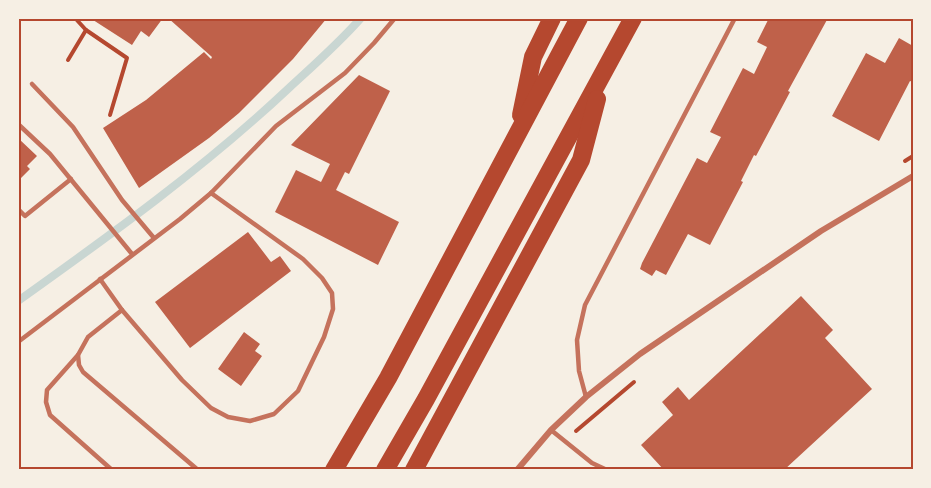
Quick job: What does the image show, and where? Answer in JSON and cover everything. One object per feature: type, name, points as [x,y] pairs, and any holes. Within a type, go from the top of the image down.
[{"type":"highway","points":[[515,139],[533,57],[552,18]]},
{"type":"highway","points":[[334,470],[388,378],[579,18]]},
{"type":"highway","points":[[385,470],[633,18]]},
{"type":"highway","points":[[414,470],[581,160],[605,71]]},
{"type":"street","points":[[517,470],[551,430],[640,354],[821,231],[913,177]]},
{"type":"lane","points":[[18,342],[211,193],[276,126],[345,73],[374,44],[395,18]]},
{"type":"lane","points":[[586,398],[579,371],[578,340],[585,305],[735,18]]},
{"type":"lane","points":[[32,84],[73,127],[122,200],[154,238]]},
{"type":"lane","points":[[18,124],[50,154],[132,254]]},
{"type":"lane","points":[[18,209],[25,216],[71,179]]},
{"type":"lane","points":[[100,279],[122,310],[182,380],[211,408],[228,417],[250,422],[274,414],[298,391],[324,337],[333,309],[332,293],[322,278],[303,259],[211,193]]},
{"type":"lane","points":[[112,470],[50,415],[45,402],[47,390],[78,355],[88,337],[122,310]]},
{"type":"lane","points":[[78,355],[79,365],[84,372],[198,470]]},
{"type":"lane","points":[[551,430],[592,464],[607,470]]},
{"type":"lane","points":[[587,470],[592,464]]},
{"type":"path","points":[[75,18],[86,30],[127,58],[110,114]]},
{"type":"path","points":[[68,60],[86,30]]},
{"type":"path","points":[[566,442],[600,409],[641,375],[640,354]]},
{"type":"building","points":[[90,18],[163,18],[149,37],[141,31],[132,45]]},
{"type":"building","points":[[168,18],[327,18],[293,59],[239,113],[209,138],[139,188],[103,128],[146,100],[204,52],[211,59],[212,57]]},
{"type":"building","points":[[769,18],[828,18],[756,156],[754,155],[741,181],[743,182],[710,245],[688,234],[666,275],[656,270],[652,276],[640,269],[642,263],[697,158],[707,163],[721,137],[710,132],[743,68],[754,74],[767,47],[757,42]]},
{"type":"building","points":[[899,38],[913,46],[913,82],[910,81],[879,141],[832,116],[866,53],[885,63]]},
{"type":"building","points":[[359,75],[390,91],[349,174],[345,172],[336,190],[399,222],[378,265],[275,212],[296,170],[321,182],[330,164],[291,145]]},
{"type":"building","points":[[18,138],[37,156],[27,166],[30,169],[21,178],[18,175]]},
{"type":"building","points":[[248,232],[271,262],[280,256],[291,271],[190,348],[155,302]]},
{"type":"building","points":[[801,296],[833,330],[825,338],[872,389],[784,470],[664,470],[641,445],[673,415],[662,402],[678,387],[689,400]]},
{"type":"building","points":[[244,332],[260,344],[255,351],[262,356],[241,386],[218,369]]},
{"type":"waterway","points":[[18,301],[123,225],[224,145],[317,62],[361,18]]}]
